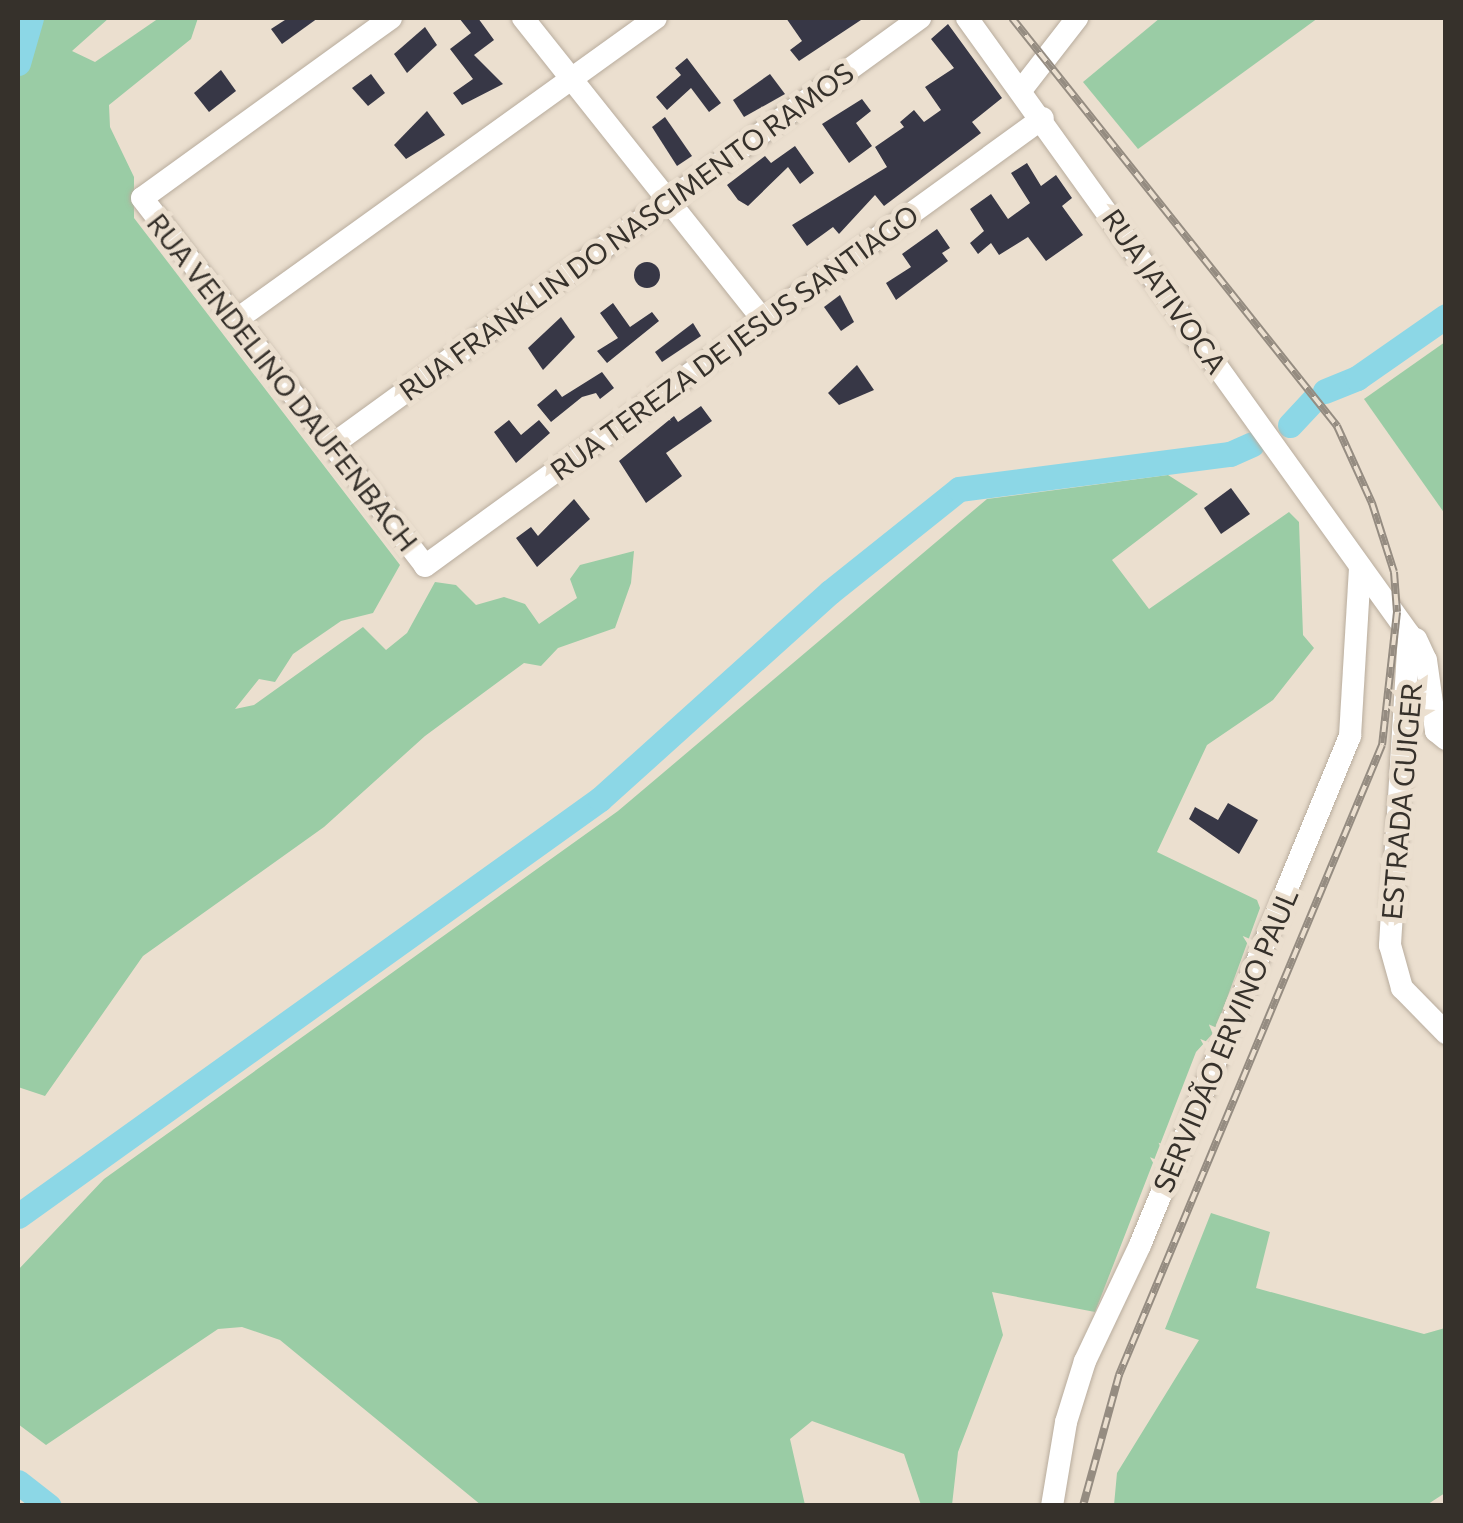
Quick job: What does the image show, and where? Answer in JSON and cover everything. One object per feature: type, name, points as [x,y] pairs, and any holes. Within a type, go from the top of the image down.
[{"type":"street","name":"RUA VENDELINO DAUFENBACH","points":[[391,18],[142,198],[424,566]]},
{"type":"street","points":[[522,18],[763,320]]},
{"type":"street","points":[[236,320],[656,18]]},
{"type":"street","name":"RUA FRANKLIN DO NASCIMENTO RAMOS","points":[[332,445],[920,18]]},
{"type":"street","name":"RUA JATIVOCA","points":[[967,18],[1043,118],[1360,567]]},
{"type":"street","points":[[1022,89],[1076,18]]},
{"type":"street","name":"RUA TEREZA DE JESUS SANTIAGO","points":[[424,566],[1043,118]]},
{"type":"street","points":[[1360,567],[1426,660],[1436,731],[1446,739]]},
{"type":"street","name":"SERVIDÃO ERVINO PAUL","points":[[1052,1506],[1066,1422],[1085,1361],[1140,1245],[1350,736],[1360,567]]},
{"type":"street","name":"ESTRADA GUIGER","points":[[1410,634],[1390,945],[1402,988],[1446,1032]]},
{"type":"green space","points":[[18,18],[109,18],[72,51],[95,62],[159,18],[198,18],[191,39],[109,105],[110,127],[134,177],[134,218],[400,565],[373,613],[341,621],[293,654],[275,682],[259,679],[235,709],[254,705],[363,627],[386,650],[407,633],[435,582],[456,585],[476,605],[504,597],[525,604],[539,624],[577,598],[570,579],[580,565],[634,551],[631,583],[615,628],[558,648],[541,666],[524,663],[425,736],[324,827],[143,956],[45,1096],[18,1087]]},
{"type":"green space","points":[[1160,18],[1318,18],[1138,149],[1083,82]]},
{"type":"green space","points":[[1445,342],[1445,514],[1364,399]]},
{"type":"green space","points":[[1168,475],[1198,494],[1112,560],[1149,609],[1289,512],[1299,522],[1303,635],[1314,648],[1273,700],[1207,745],[1157,852],[1257,900],[1260,908],[1215,1031],[1196,1052],[1095,1312],[992,1292],[1003,1335],[958,1452],[952,1505],[921,1505],[904,1454],[812,1421],[790,1439],[805,1505],[481,1505],[280,1340],[242,1327],[218,1329],[46,1445],[18,1424],[18,1270],[104,1179],[618,811],[987,499]]},
{"type":"green space","points":[[1211,1213],[1270,1232],[1256,1288],[1424,1334],[1445,1328],[1445,1493],[1425,1506],[1114,1505],[1117,1473],[1199,1340],[1165,1329]]},
{"type":"building","points":[[288,18],[318,18],[282,44],[271,29]]},
{"type":"building","points":[[459,18],[478,18],[494,40],[474,55],[503,84],[462,105],[453,93],[473,79],[450,49],[471,33]]},
{"type":"building","points":[[786,18],[864,18],[799,61],[790,50],[802,41]]},
{"type":"building","points":[[948,24],[1002,98],[972,122],[981,133],[884,206],[875,195],[839,234],[833,227],[807,246],[792,225],[887,167],[875,147],[904,127],[900,122],[914,110],[924,122],[941,110],[925,87],[954,68],[931,39]]},
{"type":"building","points":[[425,27],[437,45],[407,73],[394,54]]},
{"type":"building","points":[[687,58],[721,103],[709,112],[691,88],[667,110],[656,97],[681,75],[675,68]]},
{"type":"building","points":[[221,70],[236,91],[209,112],[194,93]]},
{"type":"building","points":[[371,74],[385,93],[368,106],[352,88]]},
{"type":"building","points":[[770,74],[785,94],[744,117],[733,100]]},
{"type":"building","points":[[862,99],[871,111],[856,123],[872,146],[849,163],[822,124]]},
{"type":"building","points":[[427,111],[445,135],[406,159],[394,145]]},
{"type":"building","points":[[665,117],[692,156],[677,166],[652,127]]},
{"type":"building","points":[[795,146],[814,173],[800,184],[788,167],[748,206],[738,200],[727,185],[765,156],[771,163]]},
{"type":"building","points":[[1027,163],[1041,186],[1056,175],[1072,198],[1062,206],[1083,235],[1046,261],[1028,237],[999,255],[991,243],[978,254],[970,243],[984,231],[970,209],[991,194],[1008,219],[1030,203],[1011,173]]},
{"type":"building","points":[[937,229],[950,248],[942,253],[948,261],[896,300],[886,283],[911,267],[902,254]]},
{"type":"building","points":[[647,262],[656,266],[660,275],[656,284],[647,288],[638,284],[634,275],[638,266]]},
{"type":"building","points":[[840,295],[854,322],[841,331],[824,307]]},
{"type":"building","points":[[613,303],[630,327],[652,312],[659,321],[607,363],[597,351],[618,338],[600,313]]},
{"type":"building","points":[[561,317],[575,337],[543,370],[528,348]]},
{"type":"building","points":[[693,323],[701,336],[662,362],[655,352]]},
{"type":"building","points":[[857,365],[874,390],[839,405],[828,393]]},
{"type":"building","points":[[602,372],[614,388],[600,399],[596,393],[582,397],[551,422],[537,405],[556,389],[562,397]]},
{"type":"building","points":[[701,406],[712,421],[666,453],[682,476],[646,503],[619,461],[674,416],[678,422]]},
{"type":"building","points":[[509,420],[521,435],[539,420],[550,433],[516,463],[494,432]]},
{"type":"building","points":[[1231,488],[1250,514],[1221,534],[1204,508]]},
{"type":"building","points":[[574,499],[590,519],[537,567],[516,538],[531,527],[538,536]]},
{"type":"building","points":[[1228,803],[1258,820],[1239,854],[1189,819],[1195,807],[1218,820]]},
{"type":"waterway","points":[[18,63],[31,18]]},
{"type":"waterway","points":[[1325,391],[1357,378],[1446,316]]},
{"type":"waterway","points":[[1290,425],[1312,401]]},
{"type":"waterway","points":[[18,1216],[600,799],[830,592],[959,489],[1230,454],[1252,444]]},
{"type":"waterway","points":[[18,1482],[49,1506]]},
{"type":"railway","points":[[1012,18],[1337,426],[1372,503],[1394,572],[1397,612],[1382,745],[1119,1375],[1083,1506]]}]
